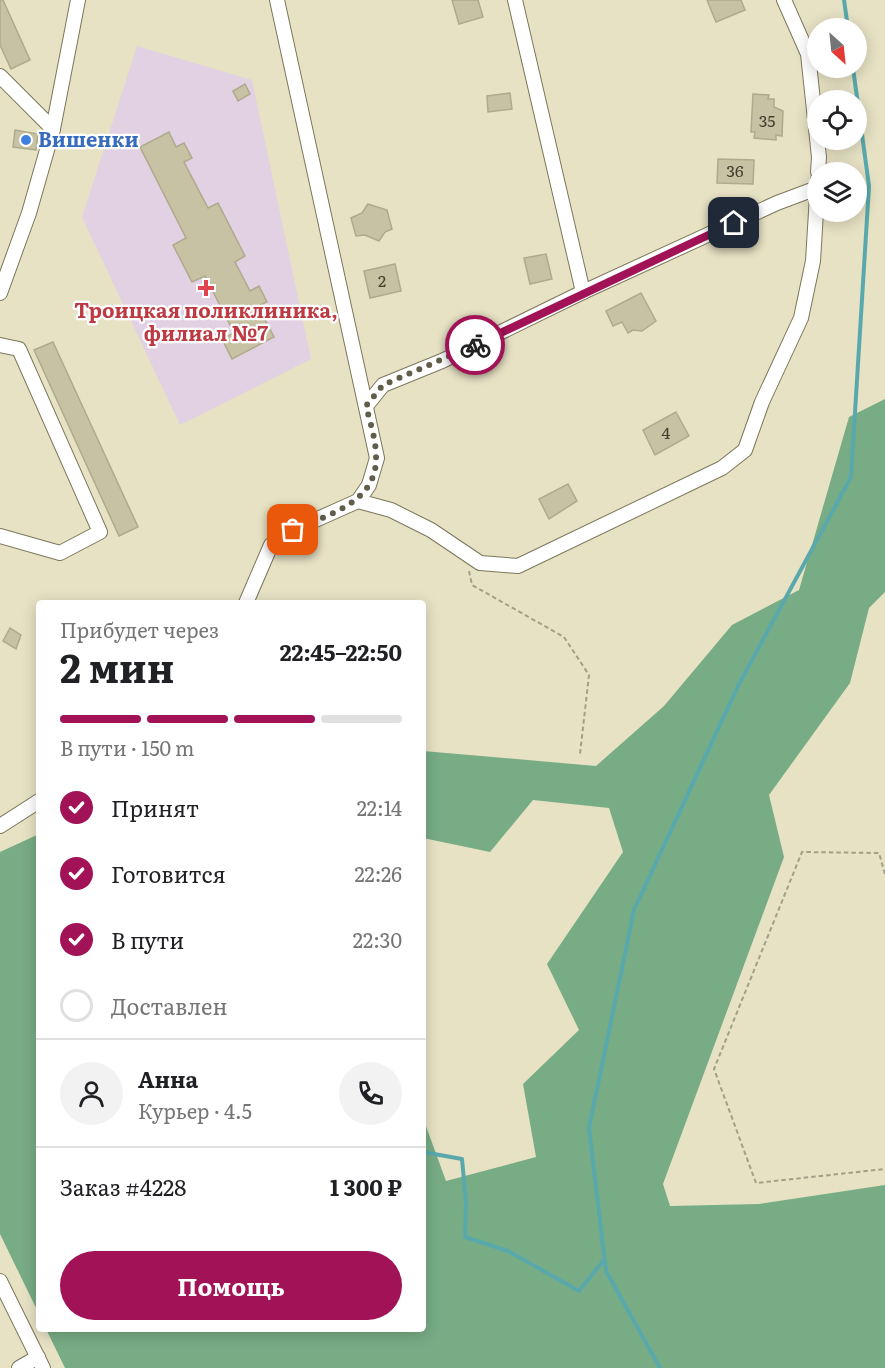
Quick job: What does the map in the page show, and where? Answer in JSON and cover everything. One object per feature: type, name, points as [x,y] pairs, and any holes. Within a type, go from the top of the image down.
[{"type":"street","points":[[0,293],[29,213],[53,129],[78,0]]},
{"type":"street","points":[[247,600],[271,545],[293,530],[358,501],[369,485],[377,458],[277,0]]},
{"type":"street","points":[[515,0],[583,292]]},
{"type":"street","points":[[784,0],[808,54],[819,162]]},
{"type":"street","points":[[0,76],[53,129]]},
{"type":"street","points":[[366,406],[383,385],[442,361],[583,292],[777,203],[807,192]]},
{"type":"street","points":[[358,501],[391,510],[431,530],[480,563],[518,566],[722,468],[745,450],[762,402],[801,318],[813,261],[815,222]]},
{"type":"street","points":[[0,345],[19,349],[100,532],[60,553],[0,536]]},
{"type":"street","points":[[0,826],[36,803]]},
{"type":"street","points":[[0,1281],[40,1363],[18,1368]]},
{"type":"path","points":[[465,554],[472,585],[564,637],[589,675],[580,754]]},
{"type":"path","points":[[885,874],[879,853],[802,852],[714,1069],[756,1183],[885,1168]]},
{"type":"shaded area","name":"Троицкая поликлиника, филиал №7","points":[[137,46],[252,80],[311,359],[180,425],[82,217]]},
{"type":"green space","points":[[885,399],[885,592],[869,608],[850,683],[769,795],[784,857],[663,1184],[670,1206],[759,1204],[885,1185],[885,1368],[65,1368],[47,1332],[426,1332],[426,1126],[446,1181],[536,1157],[523,1084],[579,1030],[547,964],[623,852],[609,808],[533,800],[490,852],[426,839],[426,751],[596,766],[664,706],[732,625],[799,590],[849,417]]},
{"type":"green space","points":[[36,835],[36,1308],[0,1234],[0,852]]},
{"type":"building","points":[[0,0],[3,0],[30,60],[11,69],[0,45]]},
{"type":"building","points":[[452,0],[478,0],[483,17],[459,24]]},
{"type":"building","points":[[707,0],[741,0],[745,10],[716,22]]},
{"type":"building","points":[[245,84],[250,94],[238,101],[233,91]]},
{"type":"building","points":[[510,93],[512,109],[488,112],[487,96]]},
{"type":"building","points":[[753,94],[769,95],[768,99],[774,99],[774,107],[783,111],[782,136],[776,135],[776,140],[754,138],[755,132],[751,132]]},
{"type":"building","name":"Вишенки","points":[[15,130],[38,134],[36,150],[13,147]]},
{"type":"building","points":[[169,132],[176,147],[184,143],[192,158],[184,162],[208,208],[218,203],[245,256],[235,262],[250,291],[259,286],[267,302],[258,306],[274,337],[232,359],[222,339],[234,333],[205,276],[192,282],[173,245],[186,238],[140,147]]},
{"type":"building","points":[[718,159],[754,160],[753,184],[717,183]]},
{"type":"building","points":[[368,204],[387,210],[392,229],[385,232],[379,241],[365,235],[356,236],[351,218],[362,213]]},
{"type":"building","points":[[546,254],[552,279],[530,284],[524,258]]},
{"type":"building","points":[[395,264],[401,291],[370,298],[364,271]]},
{"type":"building","points":[[641,293],[656,321],[642,331],[633,330],[628,333],[622,322],[613,326],[606,311]]},
{"type":"building","points":[[53,342],[138,527],[119,536],[34,350]]},
{"type":"building","points":[[676,412],[689,436],[655,455],[643,430]]},
{"type":"building","points":[[568,484],[577,501],[549,519],[539,499]]},
{"type":"building","points":[[10,628],[21,635],[16,649],[3,641]]},
{"type":"waterway","points":[[844,0],[847,18]]},
{"type":"waterway","points":[[660,1368],[606,1271],[589,1128],[634,910],[738,686],[851,477],[869,186],[854,78]]},
{"type":"waterway","points":[[426,1153],[462,1159],[466,1202],[465,1237],[508,1251],[579,1291],[604,1260]]},
{"type":"way so far","points":[[293,530],[358,501],[369,485],[377,458],[366,406],[383,385],[475,345]]},
{"type":"place","name":"Вишенки","points":[[26,140]]},
{"type":"place","name":"Троицкая поликлиника, филиал №7","points":[[206,288]]},
{"type":"route","points":[[475,345],[583,292],[734,223]]}]
